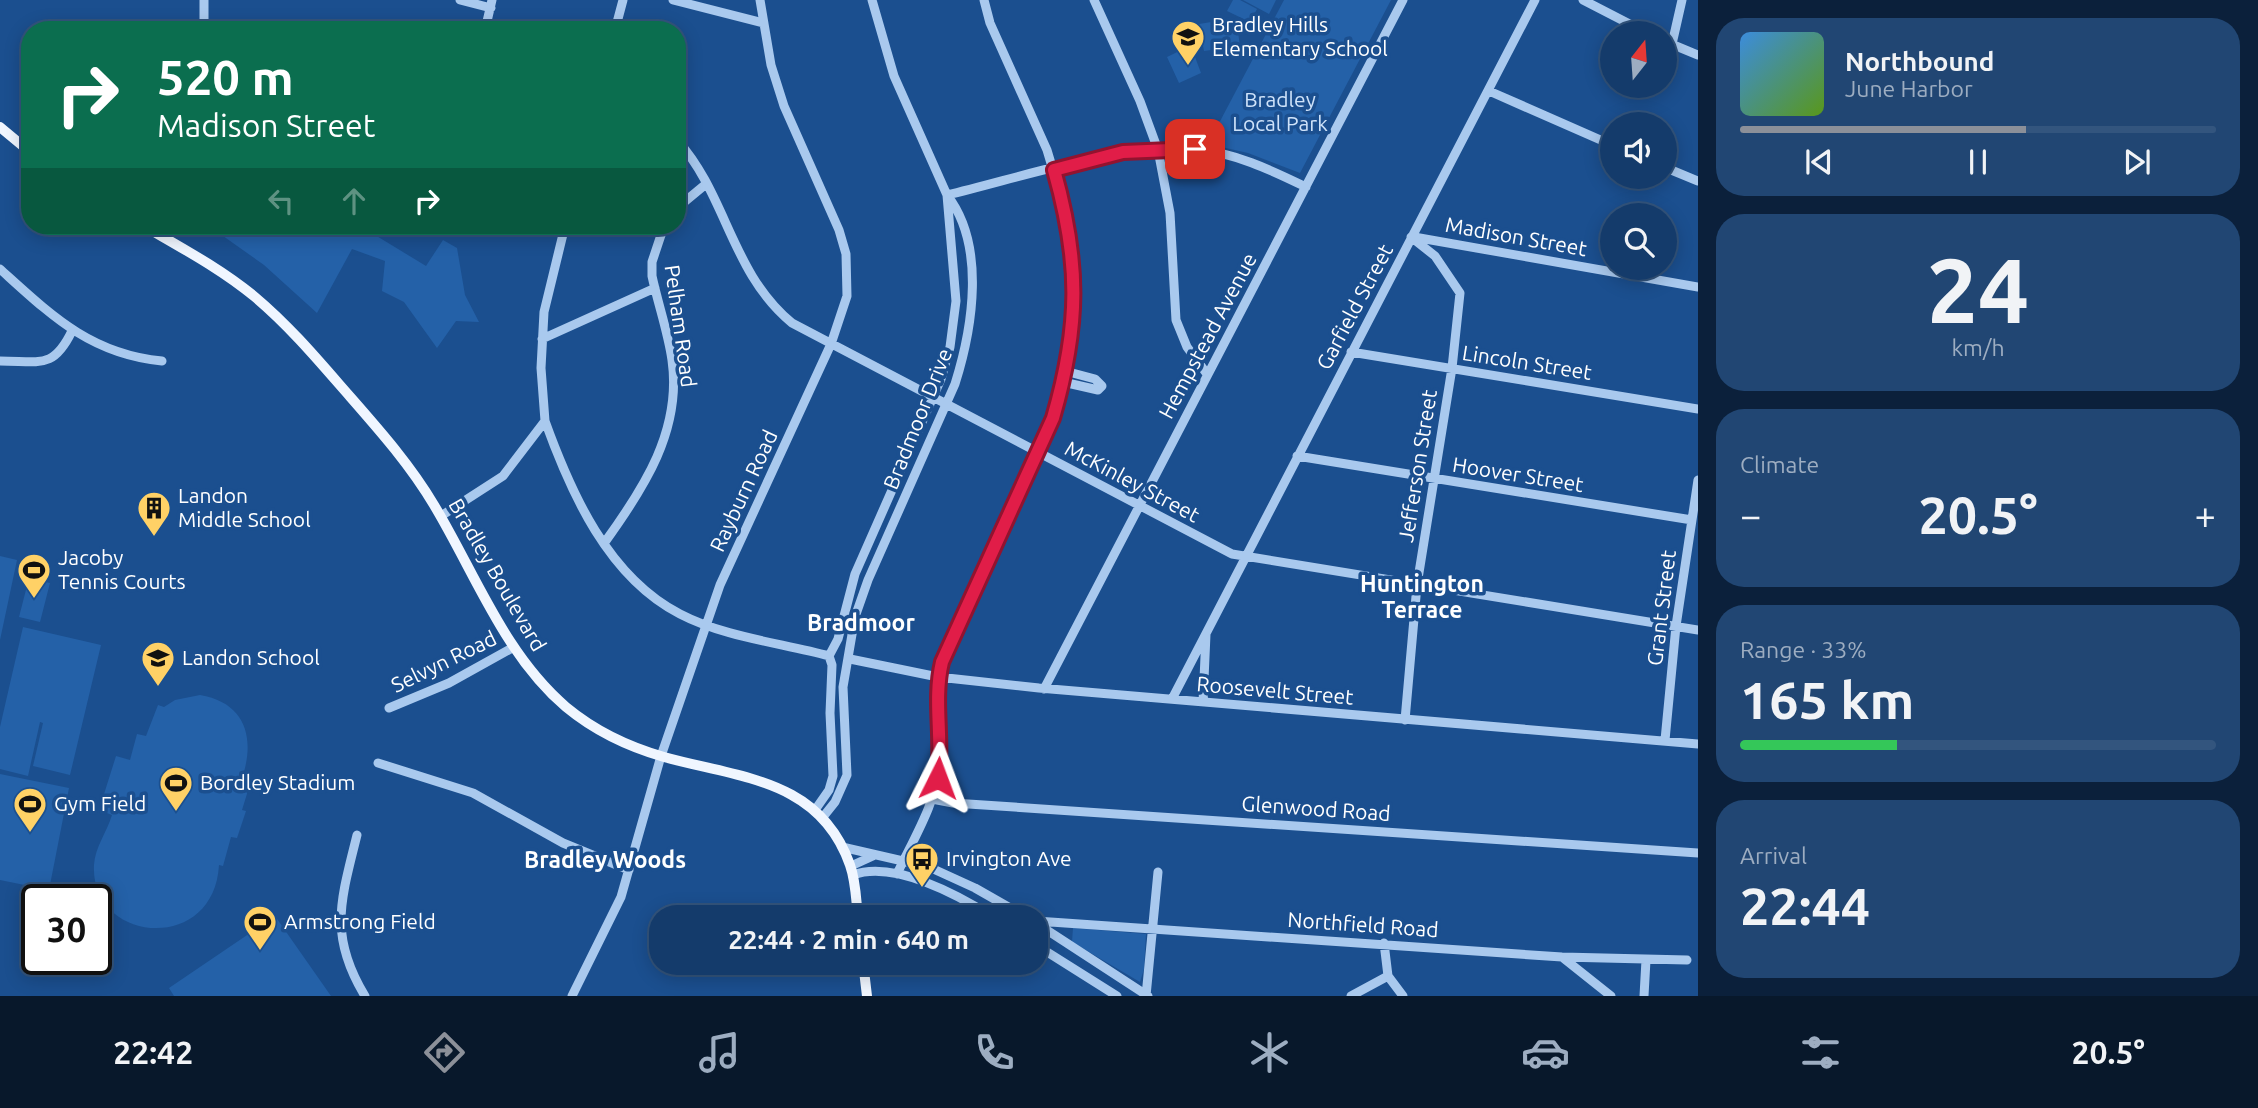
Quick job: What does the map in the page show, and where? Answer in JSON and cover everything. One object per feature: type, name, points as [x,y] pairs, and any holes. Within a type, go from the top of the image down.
[{"type":"main road","points":[[0,127],[21,144]]},
{"type":"main road","name":"Bradley Boulevard","points":[[159,235],[225,275],[279,319],[393,447],[441,516],[514,647],[542,684],[583,720],[616,739],[661,756],[768,783],[819,813],[842,848],[852,871],[856,905]]},
{"type":"main road","points":[[865,975],[867,996]]},
{"type":"street","points":[[204,0],[204,21]]},
{"type":"street","points":[[460,0],[491,4]]},
{"type":"street","points":[[617,21],[622,0]]},
{"type":"street","points":[[673,0],[763,23]]},
{"type":"street","name":"Rayburn Road","points":[[572,996],[612,918],[629,870],[661,756],[720,585],[831,344],[847,296],[846,254],[839,230],[783,106],[760,0]]},
{"type":"street","name":"Bradmoor Drive","points":[[819,813],[835,802],[847,775],[843,713],[849,658],[868,580],[946,404],[965,351],[971,301],[969,255],[960,212],[947,195],[894,76],[872,0]]},
{"type":"street","points":[[897,874],[932,799],[941,760],[938,677],[942,662],[1053,418],[1074,325],[1075,274],[1068,220],[1054,170],[990,23],[984,0]]},
{"type":"street","points":[[1094,0],[1140,101],[1158,150],[1170,213],[1176,320],[1187,347],[1207,374]]},
{"type":"street","name":"Hempstead Avenue","points":[[1044,688],[1403,0]]},
{"type":"street","name":"Garfield Street","points":[[1172,699],[1535,0]]},
{"type":"street","points":[[1583,0],[1624,21]]},
{"type":"street","points":[[1675,21],[1682,0]]},
{"type":"street","points":[[1677,47],[1698,55]]},
{"type":"street","points":[[1489,91],[1600,140]]},
{"type":"street","points":[[947,195],[1123,152],[1195,149],[1267,168],[1306,187]]},
{"type":"street","name":"McKinley Street","points":[[686,150],[706,184],[749,275],[762,294],[792,323],[1232,554],[1698,630]]},
{"type":"street","points":[[1677,172],[1698,181]]},
{"type":"street","points":[[686,201],[706,184]]},
{"type":"street","name":"Bradmoor Drive","points":[[819,813],[833,776],[830,713],[832,657],[855,574],[933,397],[950,347],[954,324],[954,257],[947,195]]},
{"type":"street","points":[[563,235],[544,312],[542,339],[545,421],[576,496],[605,542],[627,573],[647,594],[681,615],[832,657],[841,668],[849,658],[842,648],[832,657]]},
{"type":"street","name":"Pelham Road","points":[[605,542],[652,471],[670,419],[674,390],[672,363],[655,288],[652,261],[661,235]]},
{"type":"street","name":"Madison Street","points":[[1411,237],[1698,286]]},
{"type":"street","name":"Jefferson Street","points":[[1405,720],[1417,586],[1452,368],[1460,293],[1435,256],[1411,237]]},
{"type":"street","points":[[0,270],[56,321],[72,331],[126,355],[162,361]]},
{"type":"street","points":[[542,339],[655,288]]},
{"type":"street","points":[[0,361],[48,361],[62,351],[72,331]]},
{"type":"street","name":"Lincoln Street","points":[[1351,352],[1698,409]]},
{"type":"street","points":[[1063,382],[1098,390],[1102,386],[1095,379],[1065,371]]},
{"type":"street","points":[[441,516],[503,476],[545,421]]},
{"type":"street","name":"Hoover Street","points":[[1297,456],[1692,520]]},
{"type":"street","name":"Grant Street","points":[[1665,740],[1676,626],[1698,480]]},
{"type":"street","name":"Garfield Street","points":[[1203,702],[1206,630]]},
{"type":"street","name":"Selvyn Road","points":[[389,708],[449,683],[514,647]]},
{"type":"street","name":"Roosevelt Street","points":[[849,658],[938,677],[1044,688],[1698,744]]},
{"type":"street","points":[[378,763],[473,793],[563,843],[629,870]]},
{"type":"street","name":"Glenwood Road","points":[[932,799],[953,803],[1698,853]]},
{"type":"street","points":[[357,835],[341,900],[342,950],[365,996]]},
{"type":"street","points":[[842,848],[904,859],[953,876],[1005,905]]},
{"type":"street","points":[[852,871],[877,855]]},
{"type":"street","points":[[852,871],[876,870],[897,874],[943,890],[971,905]]},
{"type":"street","points":[[1048,930],[1147,996],[1158,872]]},
{"type":"street","name":"Northfield Road","points":[[1048,923],[1562,957],[1688,960]]},
{"type":"street","points":[[1384,943],[1388,976],[1403,996]]},
{"type":"street","points":[[1048,952],[1118,996]]},
{"type":"street","points":[[1562,957],[1611,996]]},
{"type":"street","points":[[1644,996],[1646,960]]},
{"type":"street","points":[[1352,996],[1388,976]]},
{"type":"green space","points":[[1233,0],[1240,0],[1257,9],[1250,22],[1227,11]]},
{"type":"green space","points":[[1243,0],[1276,0],[1269,14]]},
{"type":"green space","name":"Bradley Local Park","points":[[1284,0],[1391,0],[1300,173],[1248,153],[1208,144]]},
{"type":"green space","points":[[1236,18],[1240,46],[1204,51],[1199,24]]},
{"type":"green space","points":[[1198,42],[1199,51],[1195,57],[1201,73],[1179,83],[1167,57]]},
{"type":"green space","points":[[222,235],[375,235],[426,266],[443,240],[457,248],[465,295],[479,322],[456,321],[437,348],[404,302],[382,291],[385,261],[352,249],[317,313],[264,265]]},
{"type":"green space","points":[[0,556],[17,560],[0,640]]},
{"type":"green space","name":"Jacoby Tennis Courts","points":[[29,578],[50,583],[40,622],[19,617]]},
{"type":"green space","name":"Jacoby Tennis Courts","points":[[23,627],[101,645],[70,775],[33,766],[43,723],[40,722],[28,776],[0,769],[0,727]]},
{"type":"green space","name":"Bordley Stadium","points":[[200,695],[216,699],[238,715],[244,726],[248,751],[241,781],[250,784],[242,810],[246,811],[237,838],[231,837],[223,866],[219,865],[212,894],[197,914],[176,925],[153,928],[130,923],[112,912],[112,884],[97,884],[95,858],[112,815],[99,810],[116,756],[130,760],[137,734],[146,736],[158,705],[164,707],[175,700]]},
{"type":"green space","name":"Gym Field","points":[[0,774],[69,788],[50,884],[21,884],[0,880]]},
{"type":"green space","name":"Armstrong Field","points":[[275,916],[331,996],[174,996],[169,988]]},
{"type":"green space","points":[[1073,928],[1146,934],[1144,969],[1140,982],[1072,942]]},
{"type":"place","name":"Bradley Hills Elementary School","points":[[1188,67]]},
{"type":"place","name":"Landon Middle School","points":[[154,538]]},
{"type":"place","name":"Jacoby Tennis Courts","points":[[34,600]]},
{"type":"place","name":"Landon School","points":[[158,688]]},
{"type":"place","name":"Bordley Stadium","points":[[176,813]]},
{"type":"place","name":"Gym Field","points":[[30,834]]},
{"type":"place","name":"Irvington Ave","points":[[922,889]]},
{"type":"place","name":"Armstrong Field","points":[[260,952]]},
{"type":"district","name":"Huntington Terrace","points":[[1422,597]]},
{"type":"district","name":"Bradmoor","points":[[861,623]]},
{"type":"district","name":"Bradley Woods","points":[[605,860]]},
{"type":"route","points":[[938,778],[941,760],[937,696],[942,662],[1053,418],[1074,325],[1075,274],[1068,220],[1054,170],[1123,152],[1195,149]]}]
